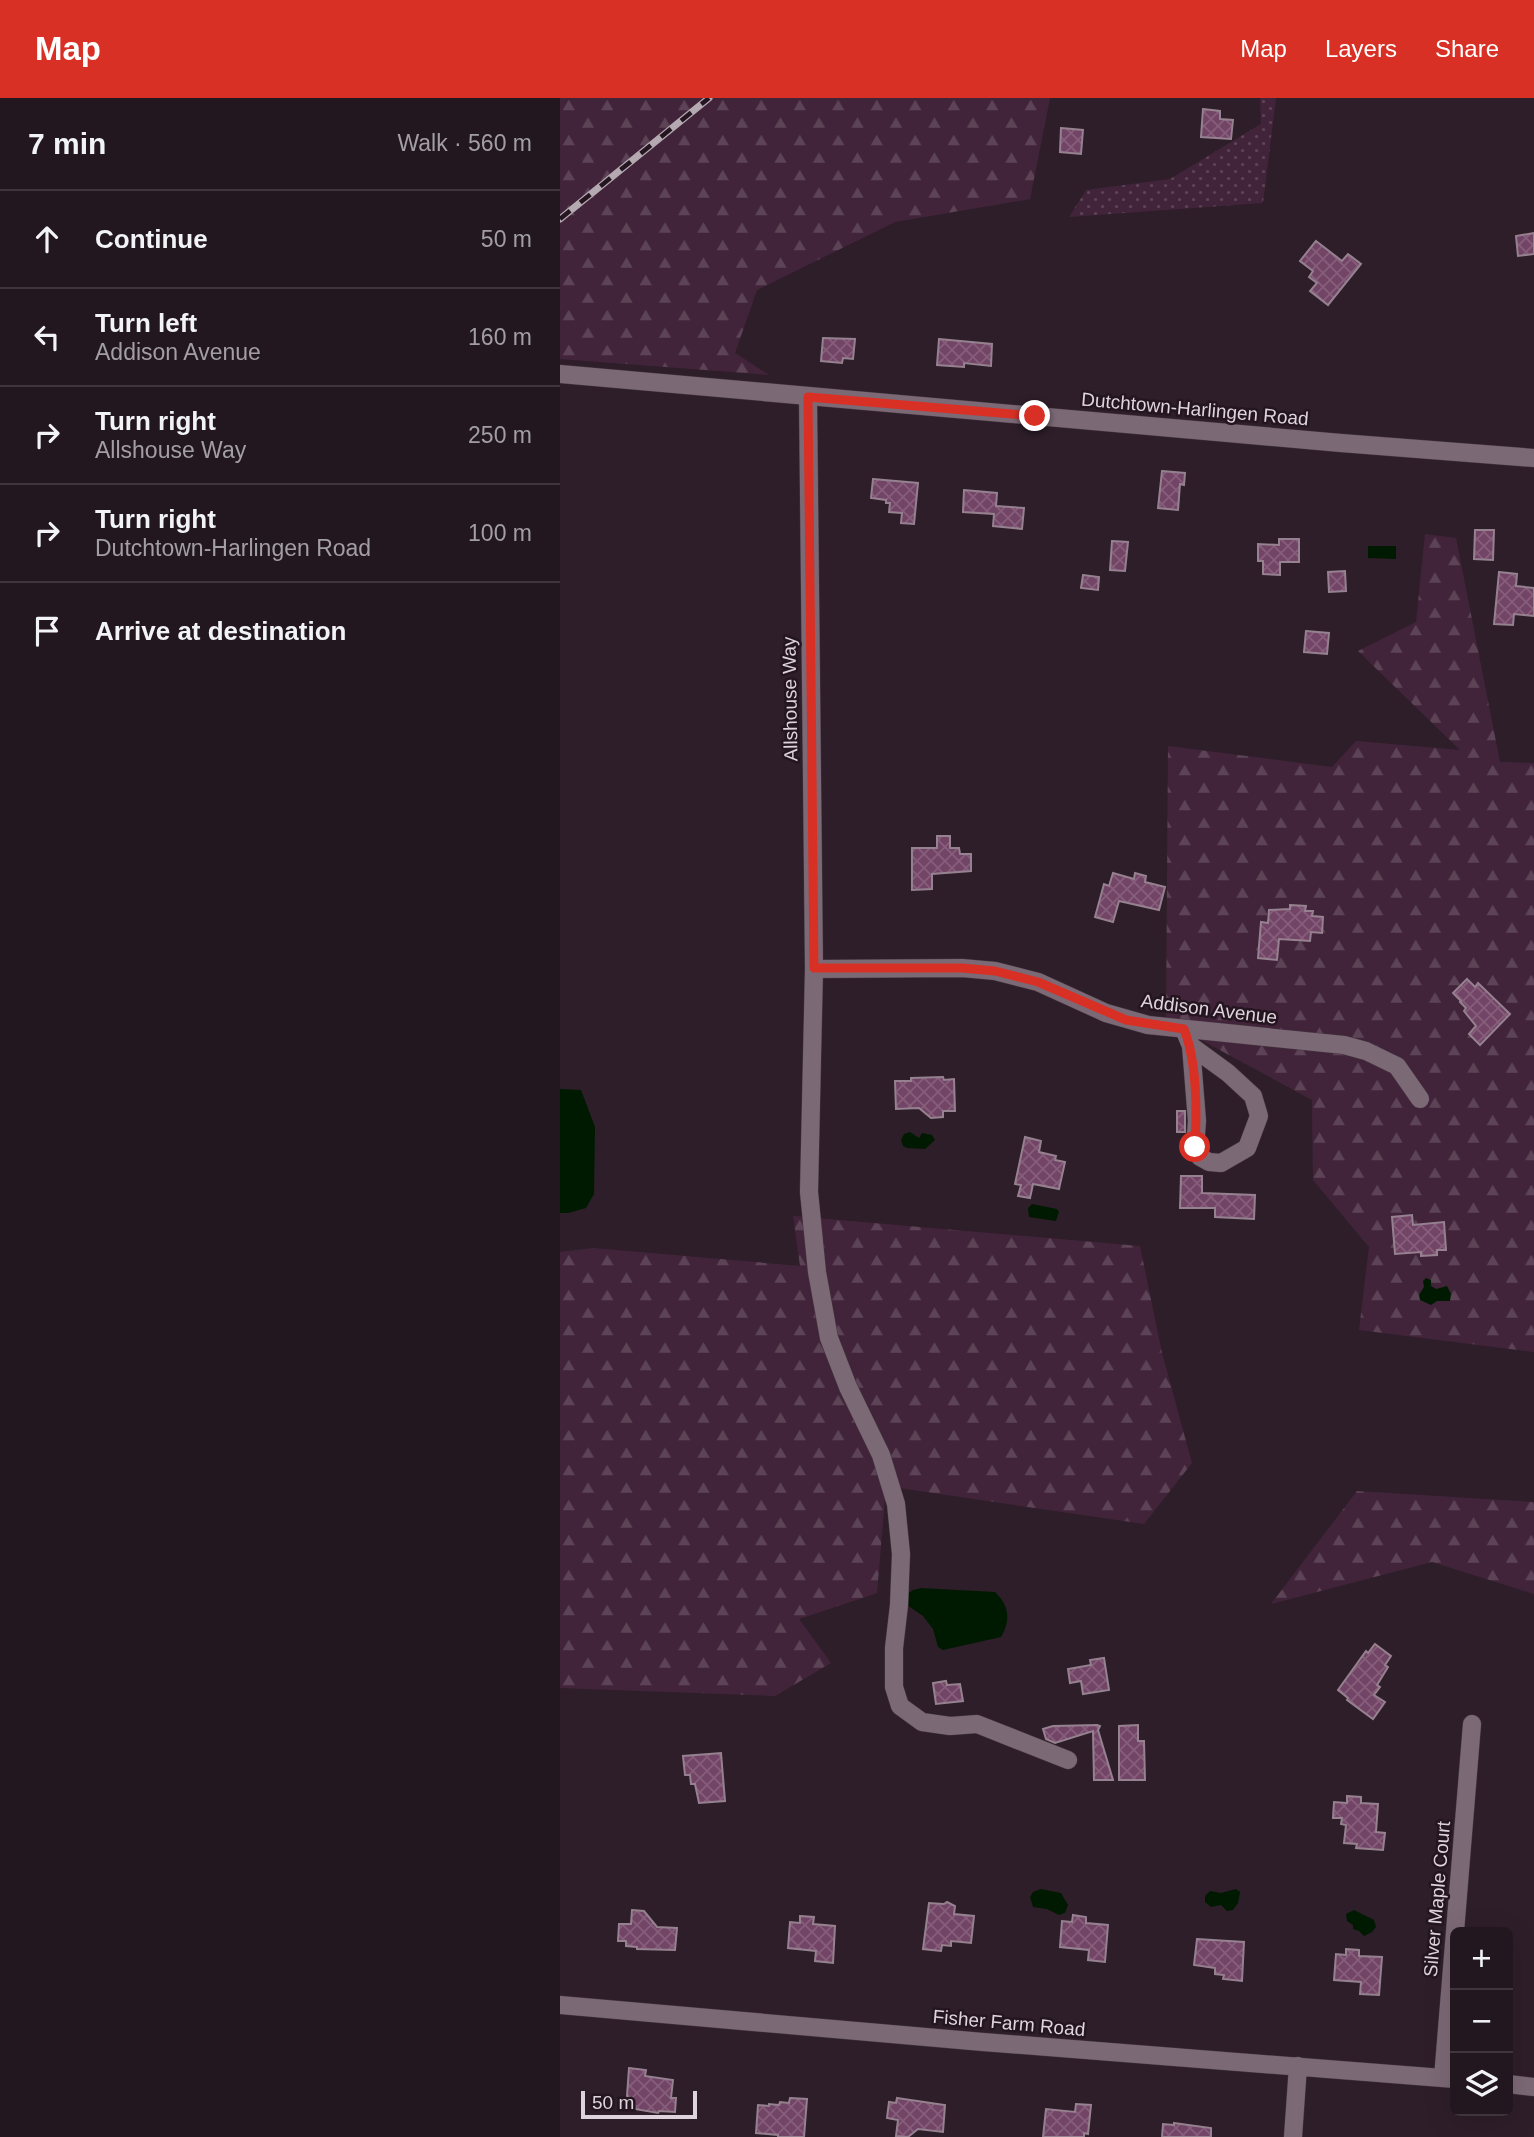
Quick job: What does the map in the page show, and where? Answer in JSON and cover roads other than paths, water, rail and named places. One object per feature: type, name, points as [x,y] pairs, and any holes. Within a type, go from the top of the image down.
[{"type":"street","name":"Dutchtown-Harlingen Road","points":[[560,374],[1534,458]]},
{"type":"street","name":"Allshouse Way","points":[[808,397],[814,968],[809,1192],[817,1272],[829,1338],[848,1387],[881,1455],[896,1504],[901,1554],[894,1687],[900,1706],[922,1722],[950,1726],[977,1724],[1068,1760]]},
{"type":"street","name":"Addison Avenue","points":[[814,968],[962,968],[995,971],[1038,982],[1126,1020],[1184,1029],[1344,1045],[1366,1051],[1396,1066],[1419,1099]]},
{"type":"street","points":[[1184,1029],[1191,1046],[1197,1121],[1195,1147],[1200,1157],[1209,1162],[1221,1163],[1234,1158],[1247,1148],[1259,1116],[1253,1096],[1228,1073],[1191,1046]]},
{"type":"street","name":"Silver Maple Court","points":[[1449,2079],[1472,1724]]},
{"type":"street","name":"Fisher Farm Road","points":[[560,2005],[1449,2079]]},
{"type":"street","points":[[1293,2137],[1298,2066]]},
{"type":"street","points":[[1513,2085],[1534,2087]]},
{"type":"railway","points":[[560,219],[709,98]]}]
